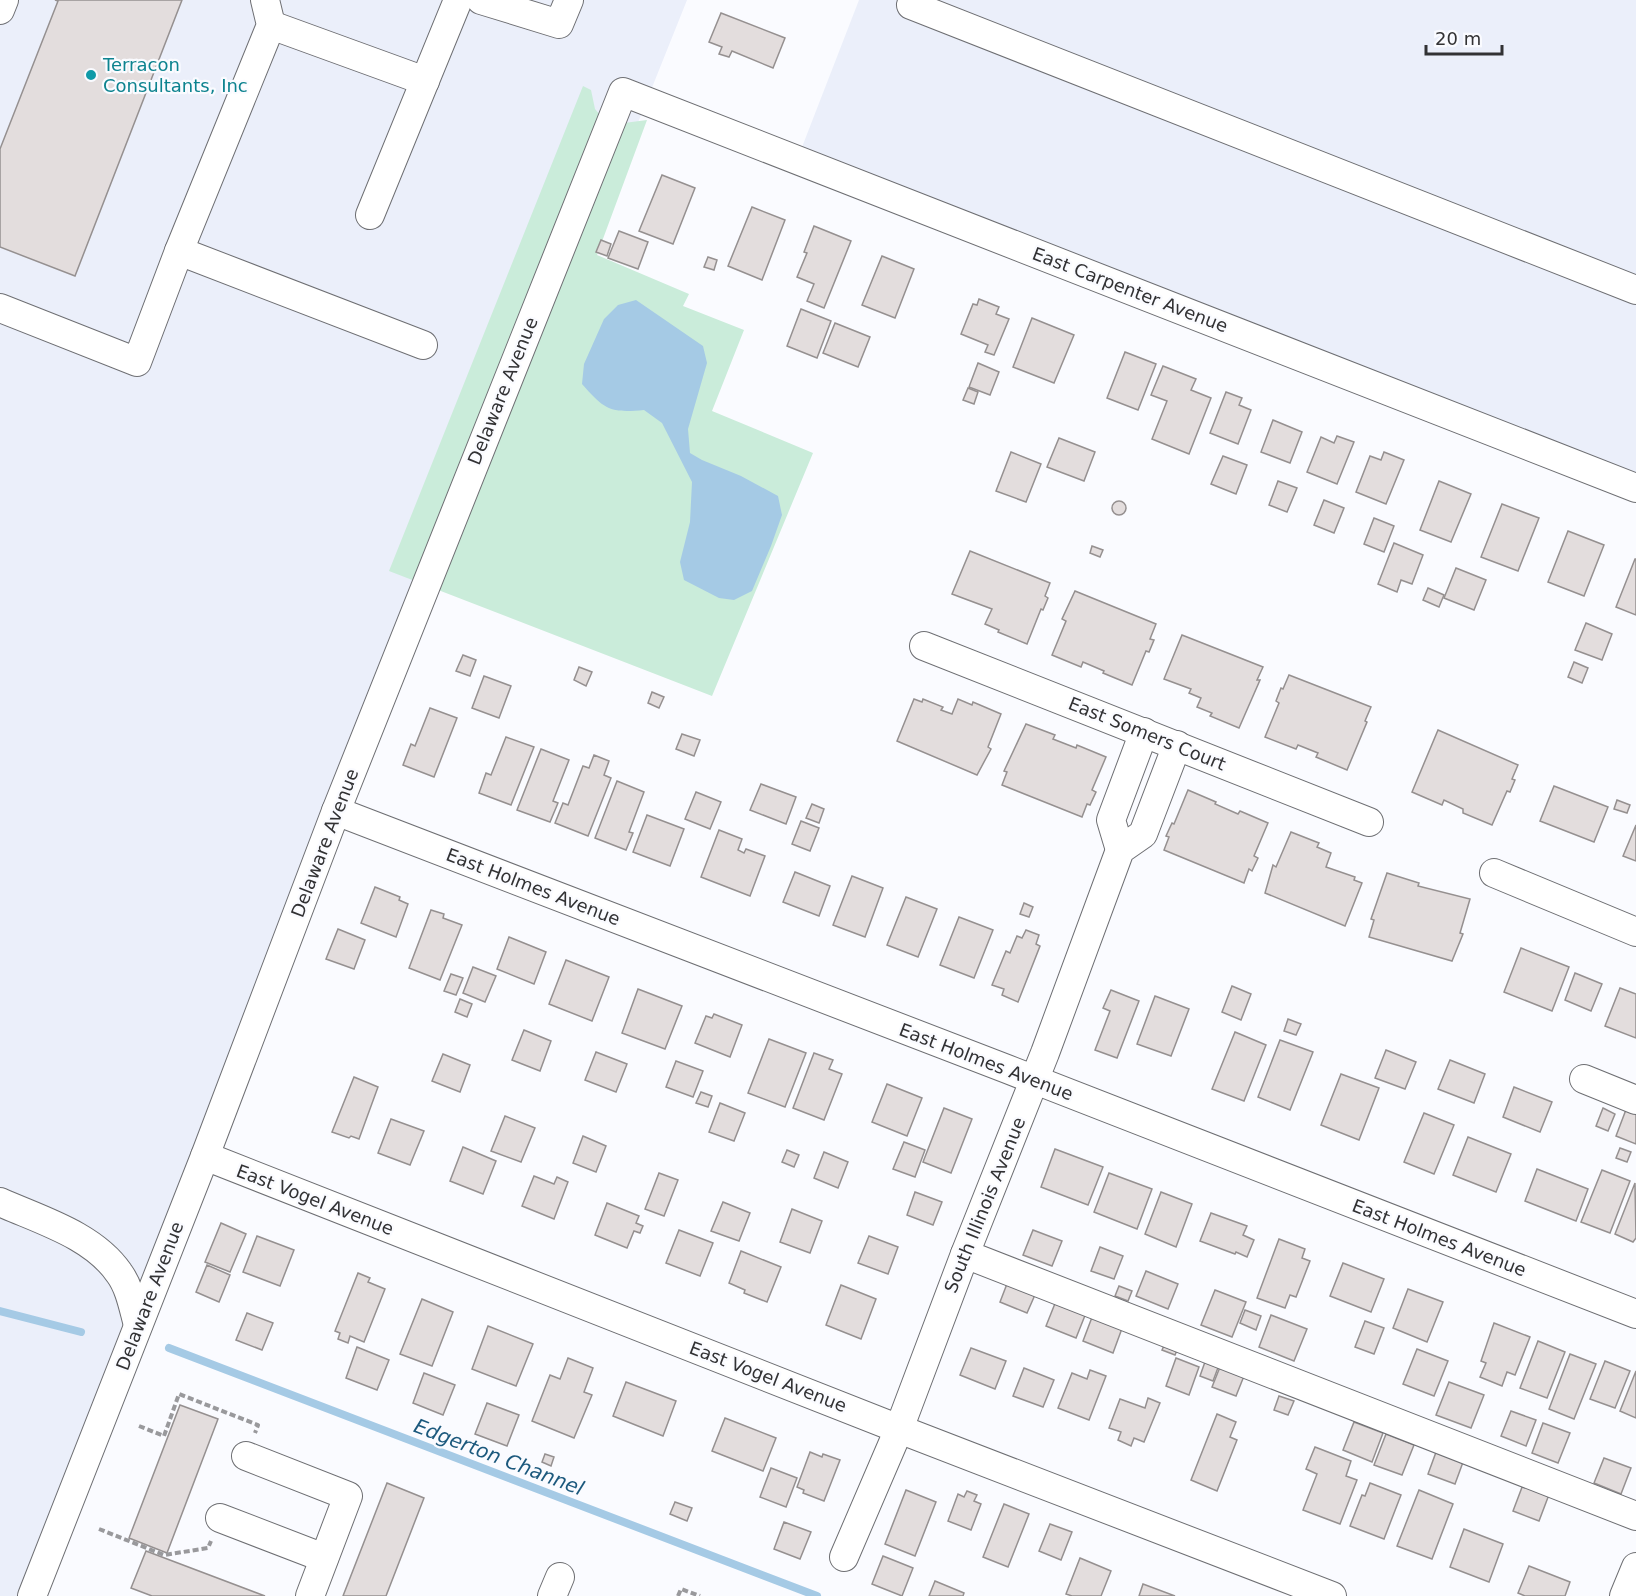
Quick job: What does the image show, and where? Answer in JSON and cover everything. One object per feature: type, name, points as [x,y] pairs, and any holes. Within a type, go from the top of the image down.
[{"type":"street","points":[[0,10],[4,0]]},
{"type":"street","points":[[370,215],[458,0]]},
{"type":"street","points":[[481,0],[559,24],[568,0]]},
{"type":"street","points":[[913,0],[911,5],[1636,291]]},
{"type":"street","points":[[0,308],[137,362],[268,13],[425,81]]},
{"type":"street","name":"East Carpenter Avenue","points":[[623,92],[1636,488]]},
{"type":"street","name":"Delaware Avenue","points":[[32,1596],[205,1156],[336,812],[623,92]]},
{"type":"street","points":[[179,251],[423,345]]},
{"type":"street","name":"East Somers Court","points":[[924,646],[1369,822]]},
{"type":"street","points":[[1144,732],[1111,820],[1120,850],[1143,834],[1177,745]]},
{"type":"street","name":"East Holmes Avenue","points":[[336,812],[1636,1314]]},
{"type":"street","name":"South Illinois Avenue","points":[[844,1557],[899,1429],[1120,850]]},
{"type":"street","points":[[1499,874],[1636,932]]},
{"type":"street","points":[[1584,1079],[1636,1100]]},
{"type":"street","name":"East Vogel Avenue","points":[[205,1156],[899,1429],[1332,1596]]},
{"type":"street","points":[[0,1202],[76,1236],[103,1255],[119,1273],[131,1296],[138,1325]]},
{"type":"street","points":[[965,1254],[1636,1516]]},
{"type":"street","points":[[246,1456],[348,1496],[310,1596]]},
{"type":"street","points":[[220,1518],[324,1558]]},
{"type":"street","points":[[1624,1596],[1636,1567]]},
{"type":"path","points":[[139,1426],[164,1436],[179,1394],[258,1425]]},
{"type":"path","points":[[99,1529],[164,1555],[208,1548]]},
{"type":"path","points":[[678,1596],[681,1589],[700,1596]]},
{"type":"shaded area","points":[[0,0],[687,0],[639,120],[424,585],[32,1596],[0,1596]]},
{"type":"shaded area","points":[[859,0],[1636,0],[1636,488],[797,160]]},
{"type":"green space","points":[[583,86],[591,90],[595,109],[601,116],[624,123],[647,120],[597,255],[689,294],[683,306],[744,330],[712,411],[813,453],[712,696],[389,571]]},
{"type":"water","points":[[636,300],[703,346],[707,363],[688,429],[690,453],[778,496],[782,515],[752,591],[734,600],[719,598],[684,580],[680,562],[690,522],[692,482],[662,423],[644,410],[623,411],[609,408],[582,384],[584,364],[604,319],[618,305]]},
{"type":"building","name":"Terracon Consultants, Inc","points":[[55,0],[182,0],[75,276],[0,247],[0,149],[58,1]]},
{"type":"building","points":[[721,13],[785,38],[773,68],[732,51],[729,57],[719,54],[722,47],[709,42]]},
{"type":"building","points":[[662,175],[695,188],[673,244],[639,231]]},
{"type":"building","points":[[752,207],[785,220],[762,280],[728,266]]},
{"type":"building","points":[[814,226],[851,241],[824,308],[807,301],[814,284],[797,277],[807,253],[804,252]]},
{"type":"building","points":[[619,231],[648,242],[638,269],[608,258]]},
{"type":"building","points":[[601,240],[611,244],[607,256],[596,252]]},
{"type":"building","points":[[882,256],[914,269],[895,318],[862,305]]},
{"type":"building","points":[[708,257],[717,260],[714,270],[704,267]]},
{"type":"building","points":[[979,299],[999,307],[996,314],[1009,319],[994,355],[985,352],[988,345],[961,334],[973,304],[977,305]]},
{"type":"building","points":[[801,309],[831,321],[817,358],[787,346]]},
{"type":"building","points":[[1032,318],[1074,335],[1054,383],[1013,367]]},
{"type":"building","points":[[835,323],[870,337],[858,367],[823,353]]},
{"type":"building","points":[[1125,352],[1156,364],[1138,410],[1107,398]]},
{"type":"building","points":[[978,363],[999,372],[990,395],[969,387]]},
{"type":"building","points":[[1163,366],[1196,379],[1191,390],[1211,398],[1189,454],[1152,439],[1167,401],[1151,395]]},
{"type":"building","points":[[968,388],[978,392],[974,404],[963,400]]},
{"type":"building","points":[[1226,392],[1242,398],[1239,405],[1251,410],[1238,444],[1210,433]]},
{"type":"building","points":[[1273,420],[1302,432],[1290,463],[1261,452]]},
{"type":"building","points":[[1337,436],[1354,442],[1337,484],[1307,472],[1321,437],[1334,443]]},
{"type":"building","points":[[1059,438],[1095,452],[1084,481],[1047,467]]},
{"type":"building","points":[[1011,452],[1041,464],[1026,502],[996,491]]},
{"type":"building","points":[[1384,452],[1404,460],[1386,504],[1356,492],[1370,456],[1381,460]]},
{"type":"building","points":[[1223,456],[1247,465],[1236,494],[1211,484]]},
{"type":"building","points":[[1278,481],[1297,488],[1287,512],[1269,505]]},
{"type":"building","points":[[1439,481],[1471,494],[1451,542],[1420,530]]},
{"type":"building","points":[[1324,500],[1344,508],[1334,533],[1314,525]]},
{"type":"building","points":[[1116,501],[1122,501],[1126,508],[1122,515],[1116,515],[1112,511],[1112,505]]},
{"type":"building","points":[[1502,504],[1539,518],[1518,571],[1481,557]]},
{"type":"building","points":[[1374,518],[1394,526],[1384,552],[1364,544]]},
{"type":"building","points":[[1568,531],[1604,545],[1584,596],[1548,582]]},
{"type":"building","points":[[1394,543],[1423,555],[1412,584],[1401,580],[1397,592],[1378,584]]},
{"type":"building","points":[[1092,546],[1103,550],[1100,557],[1090,553]]},
{"type":"building","points":[[970,551],[1050,583],[1045,596],[1048,598],[1027,644],[985,624],[992,609],[952,594]]},
{"type":"building","points":[[1636,559],[1636,615],[1616,607]]},
{"type":"building","points":[[1456,568],[1486,580],[1474,610],[1444,598]]},
{"type":"building","points":[[1428,588],[1444,595],[1439,607],[1423,600]]},
{"type":"building","points":[[1075,591],[1156,624],[1150,639],[1154,640],[1149,652],[1146,651],[1132,685],[1083,662],[1081,667],[1052,655],[1066,621],[1062,619]]},
{"type":"building","points":[[1586,623],[1612,634],[1602,660],[1575,650]]},
{"type":"building","points":[[1182,635],[1263,667],[1257,680],[1260,680],[1239,728],[1210,716],[1212,713],[1197,707],[1201,698],[1189,693],[1191,689],[1164,679]]},
{"type":"building","points":[[463,655],[476,660],[470,676],[456,671]]},
{"type":"building","points":[[1574,662],[1588,668],[1582,683],[1568,677]]},
{"type":"building","points":[[579,667],[592,672],[586,686],[574,680]]},
{"type":"building","points":[[1289,675],[1371,707],[1347,770],[1316,757],[1318,753],[1298,745],[1296,749],[1265,737],[1279,703],[1276,701],[1281,688],[1283,689]]},
{"type":"building","points":[[484,676],[511,686],[499,718],[472,708]]},
{"type":"building","points":[[652,692],[664,697],[659,708],[648,703]]},
{"type":"building","points":[[914,699],[922,702],[923,699],[943,707],[941,710],[952,714],[958,699],[972,705],[973,702],[1001,714],[988,747],[991,749],[977,775],[897,741]]},
{"type":"building","points":[[430,708],[457,718],[434,777],[403,765],[411,744],[415,746]]},
{"type":"building","points":[[1026,724],[1055,735],[1053,739],[1076,748],[1077,745],[1106,757],[1092,790],[1096,792],[1090,805],[1087,804],[1082,817],[1002,785],[1007,772],[1004,771]]},
{"type":"building","points":[[1438,730],[1518,765],[1510,792],[1507,791],[1492,825],[1463,813],[1463,809],[1444,800],[1442,805],[1412,792]]},
{"type":"building","points":[[682,734],[700,740],[694,756],[676,749]]},
{"type":"building","points":[[506,737],[534,747],[511,805],[479,793],[486,773],[491,775]]},
{"type":"building","points":[[541,749],[569,760],[553,801],[558,803],[550,822],[517,810]]},
{"type":"building","points":[[594,755],[609,761],[604,775],[611,778],[588,836],[555,823],[563,803],[568,805],[583,766],[589,768]]},
{"type":"building","points":[[617,781],[644,792],[629,832],[633,833],[626,850],[595,838]]},
{"type":"building","points":[[761,784],[796,797],[786,824],[750,810]]},
{"type":"building","points":[[1554,786],[1608,807],[1594,842],[1540,821]]},
{"type":"building","points":[[1188,790],[1238,814],[1240,811],[1268,823],[1254,856],[1258,858],[1252,871],[1249,869],[1244,883],[1164,850],[1169,837],[1166,836],[1172,823],[1174,824]]},
{"type":"building","points":[[696,792],[721,802],[710,829],[685,819]]},
{"type":"building","points":[[1617,800],[1630,805],[1627,813],[1614,809]]},
{"type":"building","points":[[812,804],[824,809],[819,823],[806,818]]},
{"type":"building","points":[[647,815],[684,829],[670,866],[633,852]]},
{"type":"building","points":[[801,821],[819,828],[810,851],[792,844]]},
{"type":"building","points":[[1636,825],[1636,861],[1623,856]]},
{"type":"building","points":[[719,830],[742,839],[738,850],[744,853],[746,849],[765,856],[750,896],[701,877]]},
{"type":"building","points":[[1291,832],[1319,843],[1317,847],[1331,853],[1326,867],[1355,877],[1354,880],[1362,883],[1345,926],[1265,893],[1273,865],[1276,867]]},
{"type":"building","points":[[795,872],[830,886],[819,916],[783,902]]},
{"type":"building","points":[[1387,873],[1419,883],[1418,886],[1470,899],[1460,933],[1463,934],[1452,961],[1369,937],[1374,920],[1371,919]]},
{"type":"building","points":[[852,876],[883,888],[865,937],[833,925]]},
{"type":"building","points":[[375,887],[400,897],[399,900],[408,904],[396,937],[361,923]]},
{"type":"building","points":[[906,897],[937,909],[918,957],[887,945]]},
{"type":"building","points":[[1024,903],[1033,907],[1029,917],[1020,914]]},
{"type":"building","points":[[431,910],[444,914],[443,918],[462,925],[440,980],[409,968]]},
{"type":"building","points":[[959,917],[993,930],[974,978],[940,965]]},
{"type":"building","points":[[338,929],[365,940],[354,969],[326,959]]},
{"type":"building","points":[[1026,930],[1039,935],[1036,944],[1040,946],[1018,1002],[1002,995],[1004,989],[992,985],[1006,951],[1010,953],[1017,936],[1022,938]]},
{"type":"building","points":[[509,937],[546,952],[534,984],[497,969]]},
{"type":"building","points":[[1521,948],[1569,967],[1552,1011],[1504,992]]},
{"type":"building","points":[[566,960],[609,977],[592,1021],[549,1004]]},
{"type":"building","points":[[473,967],[496,976],[485,1002],[463,993]]},
{"type":"building","points":[[1575,973],[1602,984],[1591,1011],[1565,1000]]},
{"type":"building","points":[[451,974],[463,978],[456,995],[444,991]]},
{"type":"building","points":[[1232,986],[1251,994],[1241,1020],[1222,1012]]},
{"type":"building","points":[[1620,988],[1636,994],[1636,1038],[1605,1026]]},
{"type":"building","points":[[638,989],[682,1006],[665,1049],[622,1033]]},
{"type":"building","points":[[1111,990],[1139,1001],[1117,1058],[1095,1050],[1110,1011],[1103,1008]]},
{"type":"building","points":[[1155,996],[1189,1009],[1171,1056],[1137,1044]]},
{"type":"building","points":[[460,999],[472,1004],[467,1017],[455,1012]]},
{"type":"building","points":[[714,1014],[742,1025],[730,1057],[695,1043],[706,1016],[712,1018]]},
{"type":"building","points":[[1288,1019],[1301,1024],[1296,1035],[1284,1031]]},
{"type":"building","points":[[524,1030],[551,1041],[540,1071],[512,1060]]},
{"type":"building","points":[[1235,1032],[1266,1045],[1244,1101],[1212,1089]]},
{"type":"building","points":[[769,1039],[806,1053],[785,1107],[748,1093]]},
{"type":"building","points":[[1280,1040],[1313,1052],[1290,1110],[1258,1097]]},
{"type":"building","points":[[1386,1050],[1416,1062],[1405,1089],[1375,1078]]},
{"type":"building","points":[[596,1052],[627,1064],[616,1092],[585,1080]]},
{"type":"building","points":[[814,1053],[833,1060],[829,1069],[842,1074],[824,1120],[793,1108]]},
{"type":"building","points":[[443,1054],[470,1065],[460,1092],[432,1081]]},
{"type":"building","points":[[1450,1060],[1485,1074],[1474,1103],[1438,1089]]},
{"type":"building","points":[[676,1061],[703,1071],[693,1097],[666,1087]]},
{"type":"building","points":[[1341,1074],[1379,1088],[1359,1140],[1321,1125]]},
{"type":"building","points":[[354,1077],[378,1087],[359,1139],[332,1132]]},
{"type":"building","points":[[887,1084],[922,1098],[907,1136],[872,1122]]},
{"type":"building","points":[[1514,1087],[1552,1102],[1540,1132],[1503,1117]]},
{"type":"building","points":[[701,1092],[712,1096],[708,1107],[696,1103]]},
{"type":"building","points":[[720,1103],[745,1113],[734,1141],[709,1132]]},
{"type":"building","points":[[1627,1107],[1636,1111],[1636,1144],[1616,1136]]},
{"type":"building","points":[[944,1108],[972,1119],[951,1173],[923,1162]]},
{"type":"building","points":[[1603,1108],[1615,1114],[1608,1131],[1596,1126]]},
{"type":"building","points":[[1424,1113],[1454,1125],[1434,1174],[1404,1162]]},
{"type":"building","points":[[505,1116],[535,1128],[521,1162],[491,1151]]},
{"type":"building","points":[[391,1119],[424,1131],[410,1165],[378,1153]]},
{"type":"building","points":[[583,1136],[606,1146],[596,1172],[573,1163]]},
{"type":"building","points":[[1468,1137],[1511,1154],[1496,1192],[1453,1175]]},
{"type":"building","points":[[904,1142],[925,1150],[915,1177],[893,1169]]},
{"type":"building","points":[[463,1147],[496,1161],[483,1194],[450,1181]]},
{"type":"building","points":[[1620,1148],[1631,1152],[1627,1162],[1616,1158]]},
{"type":"building","points":[[1055,1149],[1103,1167],[1088,1205],[1041,1187]]},
{"type":"building","points":[[787,1150],[799,1155],[794,1167],[782,1162]]},
{"type":"building","points":[[824,1152],[848,1162],[838,1188],[814,1178]]},
{"type":"building","points":[[1537,1169],[1588,1189],[1576,1221],[1525,1201]]},
{"type":"building","points":[[1602,1170],[1630,1181],[1610,1233],[1581,1222]]},
{"type":"building","points":[[659,1173],[678,1180],[664,1216],[645,1209]]},
{"type":"building","points":[[1109,1173],[1152,1189],[1137,1229],[1094,1212]]},
{"type":"building","points":[[534,1176],[554,1184],[557,1177],[568,1182],[554,1219],[522,1206]]},
{"type":"building","points":[[1635,1183],[1636,1238],[1633,1242],[1615,1234]]},
{"type":"building","points":[[915,1192],[942,1202],[933,1225],[907,1215]]},
{"type":"building","points":[[1161,1192],[1192,1204],[1176,1247],[1145,1234]]},
{"type":"building","points":[[723,1202],[750,1213],[739,1241],[711,1231]]},
{"type":"building","points":[[607,1203],[639,1216],[636,1223],[643,1226],[640,1233],[634,1231],[627,1248],[595,1235]]},
{"type":"building","points":[[792,1209],[822,1221],[810,1253],[780,1242]]},
{"type":"building","points":[[1211,1213],[1247,1226],[1243,1235],[1254,1240],[1247,1257],[1200,1241]]},
{"type":"building","points":[[221,1223],[246,1234],[230,1272],[205,1262]]},
{"type":"building","points":[[679,1230],[713,1243],[700,1276],[666,1263]]},
{"type":"building","points":[[1033,1230],[1062,1241],[1052,1266],[1023,1255]]},
{"type":"building","points":[[257,1236],[294,1250],[280,1286],[243,1272]]},
{"type":"building","points":[[869,1236],[898,1247],[888,1274],[858,1263]]},
{"type":"building","points":[[1279,1239],[1305,1249],[1302,1258],[1310,1261],[1296,1297],[1290,1295],[1285,1308],[1257,1298]]},
{"type":"building","points":[[1100,1247],[1123,1256],[1114,1279],[1091,1271]]},
{"type":"building","points":[[741,1251],[781,1267],[767,1302],[744,1293],[745,1290],[729,1283]]},
{"type":"building","points":[[1343,1263],[1384,1279],[1371,1312],[1330,1296]]},
{"type":"building","points":[[207,1265],[230,1275],[219,1302],[196,1292]]},
{"type":"building","points":[[1146,1271],[1178,1284],[1168,1309],[1136,1296]]},
{"type":"building","points":[[358,1273],[370,1278],[368,1282],[385,1289],[364,1342],[350,1336],[348,1343],[338,1339],[340,1333],[335,1331]]},
{"type":"building","points":[[1010,1276],[1038,1288],[1027,1313],[1000,1302]]},
{"type":"building","points":[[841,1285],[876,1299],[861,1339],[826,1325]]},
{"type":"building","points":[[1119,1286],[1132,1291],[1128,1301],[1115,1296]]},
{"type":"building","points":[[1408,1289],[1443,1302],[1427,1342],[1393,1328]]},
{"type":"building","points":[[1215,1290],[1246,1302],[1232,1337],[1201,1325]]},
{"type":"building","points":[[422,1299],[453,1312],[432,1366],[400,1354]]},
{"type":"building","points":[[1056,1301],[1086,1313],[1076,1338],[1046,1326]]},
{"type":"building","points":[[1245,1310],[1261,1316],[1256,1330],[1240,1323]]},
{"type":"building","points":[[1094,1312],[1124,1323],[1113,1353],[1083,1341]]},
{"type":"building","points":[[247,1313],[273,1323],[262,1350],[236,1340]]},
{"type":"building","points":[[1271,1315],[1307,1329],[1294,1361],[1259,1347]]},
{"type":"building","points":[[1365,1321],[1384,1328],[1374,1354],[1355,1347]]},
{"type":"building","points":[[1494,1323],[1530,1337],[1515,1375],[1507,1372],[1502,1386],[1480,1377],[1486,1363],[1481,1361]]},
{"type":"building","points":[[488,1326],[533,1344],[516,1386],[472,1369]]},
{"type":"building","points":[[1167,1339],[1179,1345],[1175,1355],[1162,1350]]},
{"type":"building","points":[[1538,1341],[1565,1352],[1547,1398],[1520,1388]]},
{"type":"building","points":[[357,1347],[389,1360],[377,1390],[346,1378]]},
{"type":"building","points":[[971,1348],[1006,1361],[995,1389],[960,1375]]},
{"type":"building","points":[[1417,1349],[1448,1361],[1434,1396],[1403,1384]]},
{"type":"building","points":[[1570,1354],[1596,1364],[1574,1419],[1549,1409]]},
{"type":"building","points":[[568,1358],[593,1368],[584,1392],[592,1395],[574,1438],[532,1421],[550,1375],[560,1379]]},
{"type":"building","points":[[1176,1358],[1199,1367],[1189,1395],[1166,1386]]},
{"type":"building","points":[[1206,1359],[1219,1365],[1213,1381],[1200,1376]]},
{"type":"building","points":[[1605,1361],[1630,1371],[1615,1408],[1590,1399]]},
{"type":"building","points":[[1222,1362],[1246,1371],[1236,1396],[1212,1387]]},
{"type":"building","points":[[1024,1368],[1054,1380],[1043,1407],[1013,1396]]},
{"type":"building","points":[[1090,1370],[1106,1376],[1089,1420],[1058,1408],[1072,1373],[1087,1379]]},
{"type":"building","points":[[1636,1371],[1636,1418],[1620,1411]]},
{"type":"building","points":[[424,1373],[455,1385],[443,1415],[413,1403]]},
{"type":"building","points":[[626,1382],[676,1401],[663,1436],[613,1416]]},
{"type":"building","points":[[1449,1382],[1484,1395],[1471,1428],[1436,1415]]},
{"type":"building","points":[[1279,1396],[1294,1401],[1288,1415],[1274,1410]]},
{"type":"building","points":[[1148,1398],[1160,1403],[1144,1442],[1134,1438],[1131,1446],[1118,1440],[1121,1432],[1109,1428],[1120,1399],[1145,1408]]},
{"type":"building","points":[[487,1403],[519,1415],[507,1446],[475,1434]]},
{"type":"building","points":[[180,1405],[218,1419],[167,1553],[129,1538]]},
{"type":"building","points":[[1511,1411],[1536,1420],[1526,1446],[1501,1436]]},
{"type":"building","points":[[1217,1414],[1236,1422],[1230,1437],[1237,1440],[1217,1491],[1191,1480]]},
{"type":"building","points":[[725,1418],[776,1438],[763,1471],[712,1451]]},
{"type":"building","points":[[1354,1422],[1383,1433],[1372,1462],[1343,1450]]},
{"type":"building","points":[[1543,1423],[1570,1433],[1558,1463],[1532,1453]]},
{"type":"building","points":[[1386,1434],[1414,1445],[1402,1475],[1374,1465]]},
{"type":"building","points":[[1439,1444],[1466,1454],[1455,1484],[1428,1474]]},
{"type":"building","points":[[1315,1447],[1351,1461],[1346,1476],[1357,1480],[1340,1524],[1303,1510],[1317,1474],[1306,1469]]},
{"type":"building","points":[[810,1452],[840,1460],[824,1501],[803,1493],[804,1490],[797,1487]]},
{"type":"building","points":[[545,1454],[554,1457],[551,1466],[542,1462]]},
{"type":"building","points":[[1604,1458],[1631,1468],[1621,1494],[1594,1483]]},
{"type":"building","points":[[771,1468],[797,1478],[786,1507],[760,1497]]},
{"type":"building","points":[[1524,1482],[1550,1492],[1539,1521],[1513,1511]]},
{"type":"building","points":[[387,1483],[424,1498],[386,1596],[343,1596]]},
{"type":"building","points":[[1370,1483],[1401,1495],[1384,1539],[1350,1526],[1362,1495],[1365,1496]]},
{"type":"building","points":[[906,1490],[936,1502],[915,1556],[885,1544]]},
{"type":"building","points":[[1419,1490],[1453,1504],[1432,1559],[1397,1546]]},
{"type":"building","points":[[967,1491],[977,1495],[974,1501],[981,1504],[971,1530],[948,1521],[958,1494],[964,1497]]},
{"type":"building","points":[[675,1502],[692,1508],[687,1521],[670,1514]]},
{"type":"building","points":[[1004,1504],[1029,1514],[1008,1567],[983,1557]]},
{"type":"building","points":[[784,1522],[811,1532],[800,1559],[774,1549]]},
{"type":"building","points":[[1050,1524],[1072,1532],[1061,1560],[1039,1551]]},
{"type":"building","points":[[1464,1529],[1503,1544],[1489,1582],[1450,1567]]},
{"type":"building","points":[[146,1551],[265,1596],[152,1596],[131,1588]]},
{"type":"building","points":[[883,1556],[913,1568],[902,1596],[872,1584]]},
{"type":"building","points":[[1080,1558],[1111,1571],[1101,1596],[1066,1594]]},
{"type":"building","points":[[1529,1566],[1570,1582],[1565,1596],[1525,1596],[1518,1593]]},
{"type":"building","points":[[935,1581],[964,1593],[963,1596],[929,1596]]},
{"type":"building","points":[[1143,1584],[1175,1596],[1139,1596]]},
{"type":"waterway","name":"Edgerton Channel","points":[[0,1311],[81,1332]]},
{"type":"waterway","name":"Edgerton Channel","points":[[169,1348],[817,1596]]},
{"type":"place","name":"Terracon Consultants, Inc","points":[[91,75]]}]
